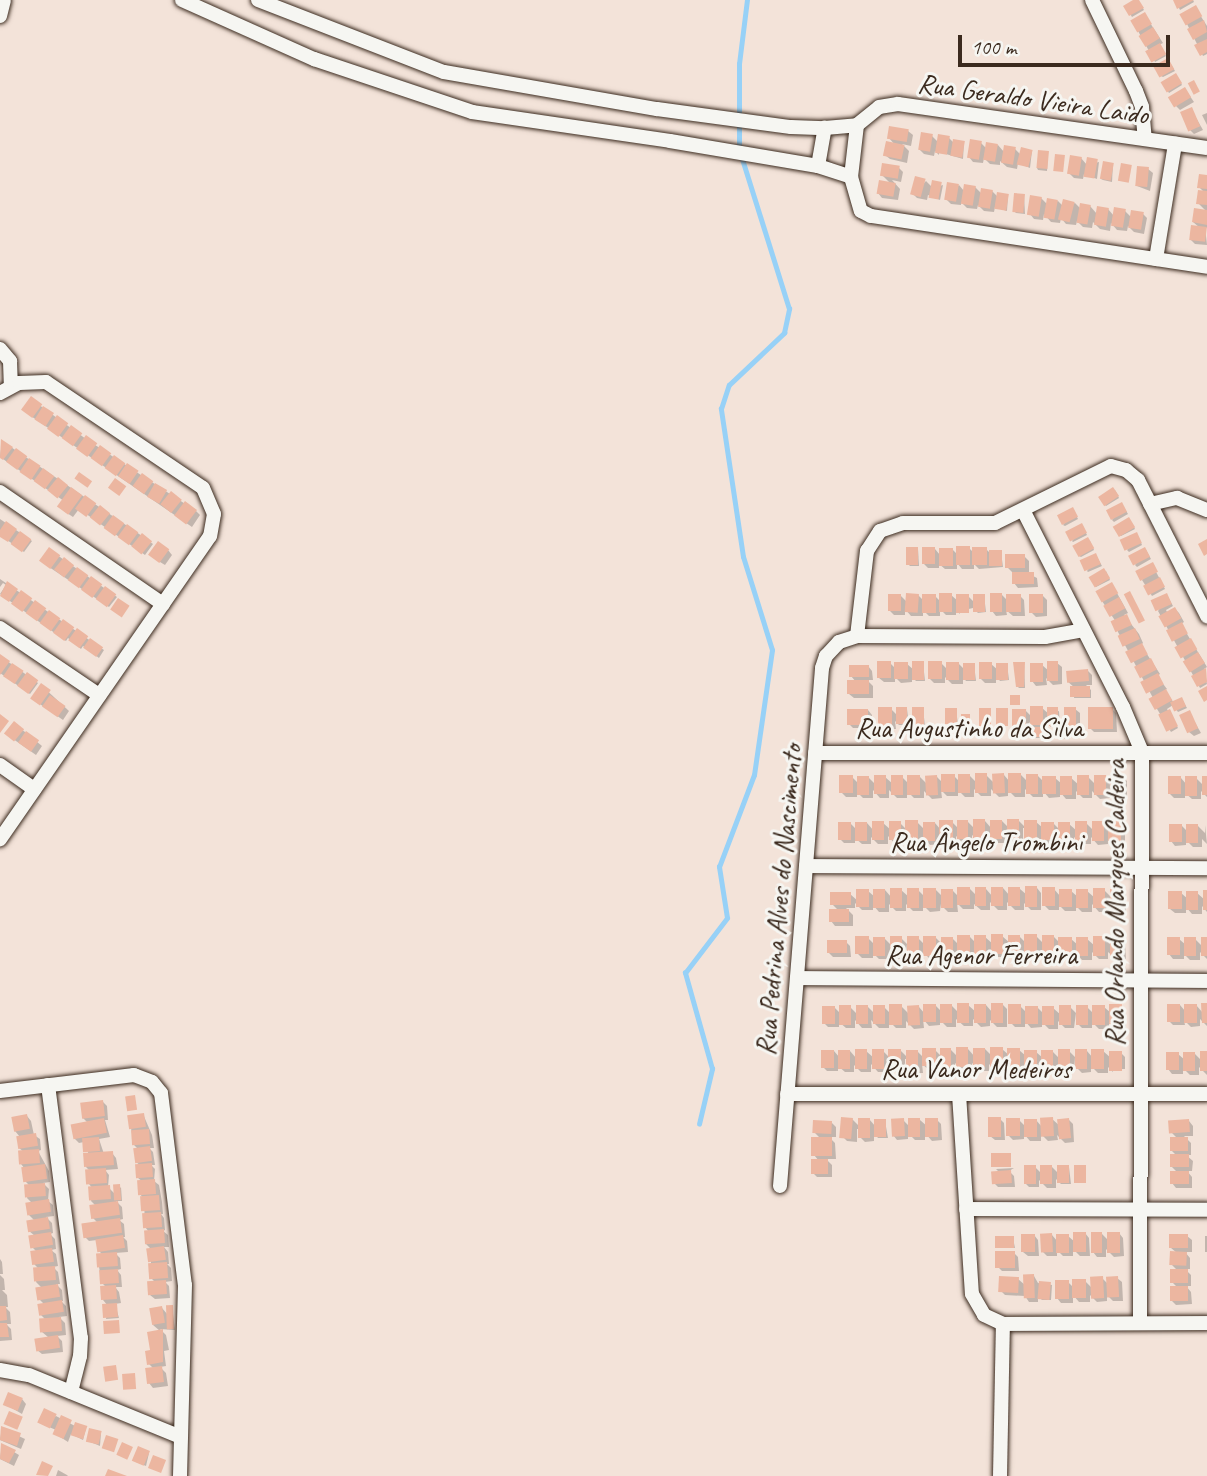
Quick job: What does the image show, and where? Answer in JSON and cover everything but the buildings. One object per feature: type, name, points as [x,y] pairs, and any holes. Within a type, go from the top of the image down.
[{"type":"street","points":[[0,16],[4,0]]},
{"type":"street","points":[[182,0],[314,59],[472,112],[818,166],[851,177]]},
{"type":"street","points":[[258,0],[444,72],[657,109],[791,127],[858,125],[851,177],[861,211],[876,218],[1207,267]]},
{"type":"street","points":[[1092,0],[1136,91],[1142,107],[1145,139]]},
{"type":"street","name":"Rua Geraldo Vieira Laido","points":[[858,125],[879,107],[898,104],[1207,148]]},
{"type":"street","points":[[818,166],[825,128]]},
{"type":"street","points":[[1156,259],[1175,144]]},
{"type":"street","points":[[0,349],[10,361],[6,389],[28,382],[46,383],[203,488],[211,500],[214,522],[210,536],[0,839]]},
{"type":"street","points":[[1083,630],[1045,637],[857,636],[867,551],[880,531],[904,523],[995,523],[1111,466],[1131,472],[1207,617]]},
{"type":"street","points":[[0,492],[163,604]]},
{"type":"street","points":[[1150,504],[1177,498],[1207,510]]},
{"type":"street","name":"Rua Orlando Marques Caldeira","points":[[1023,510],[1142,752],[1140,1323]]},
{"type":"street","points":[[0,628],[99,695]]},
{"type":"street","name":"Rua Pedrina Alves do Nascimento","points":[[780,1186],[824,662],[839,642],[857,636]]},
{"type":"street","name":"Rua Augustinho da Silva","points":[[815,753],[1207,753]]},
{"type":"street","points":[[0,765],[34,789]]},
{"type":"street","name":"Rua Ângelo Trombini","points":[[806,866],[1207,868]]},
{"type":"street","name":"Rua Agenor Ferreira","points":[[797,978],[1207,981]]},
{"type":"street","points":[[0,1091],[134,1075],[152,1082],[164,1102],[185,1285],[180,1476]]},
{"type":"street","points":[[48,1085],[81,1338],[80,1356],[71,1392]]},
{"type":"street","name":"Rua Vanor Medeiros","points":[[788,1094],[1207,1094]]},
{"type":"street","points":[[959,1094],[974,1300],[984,1315],[1003,1324],[1207,1323]]},
{"type":"street","points":[[966,1209],[1207,1210]]},
{"type":"street","points":[[1000,1476],[1003,1324]]},
{"type":"street","points":[[0,1370],[29,1375],[181,1437]]},
{"type":"waterway","points":[[699,1124],[712,1069],[685,973],[727,918],[719,867],[754,775],[772,650],[743,557],[721,409],[729,385],[784,333],[789,309],[739,149],[739,64],[747,0]]}]
